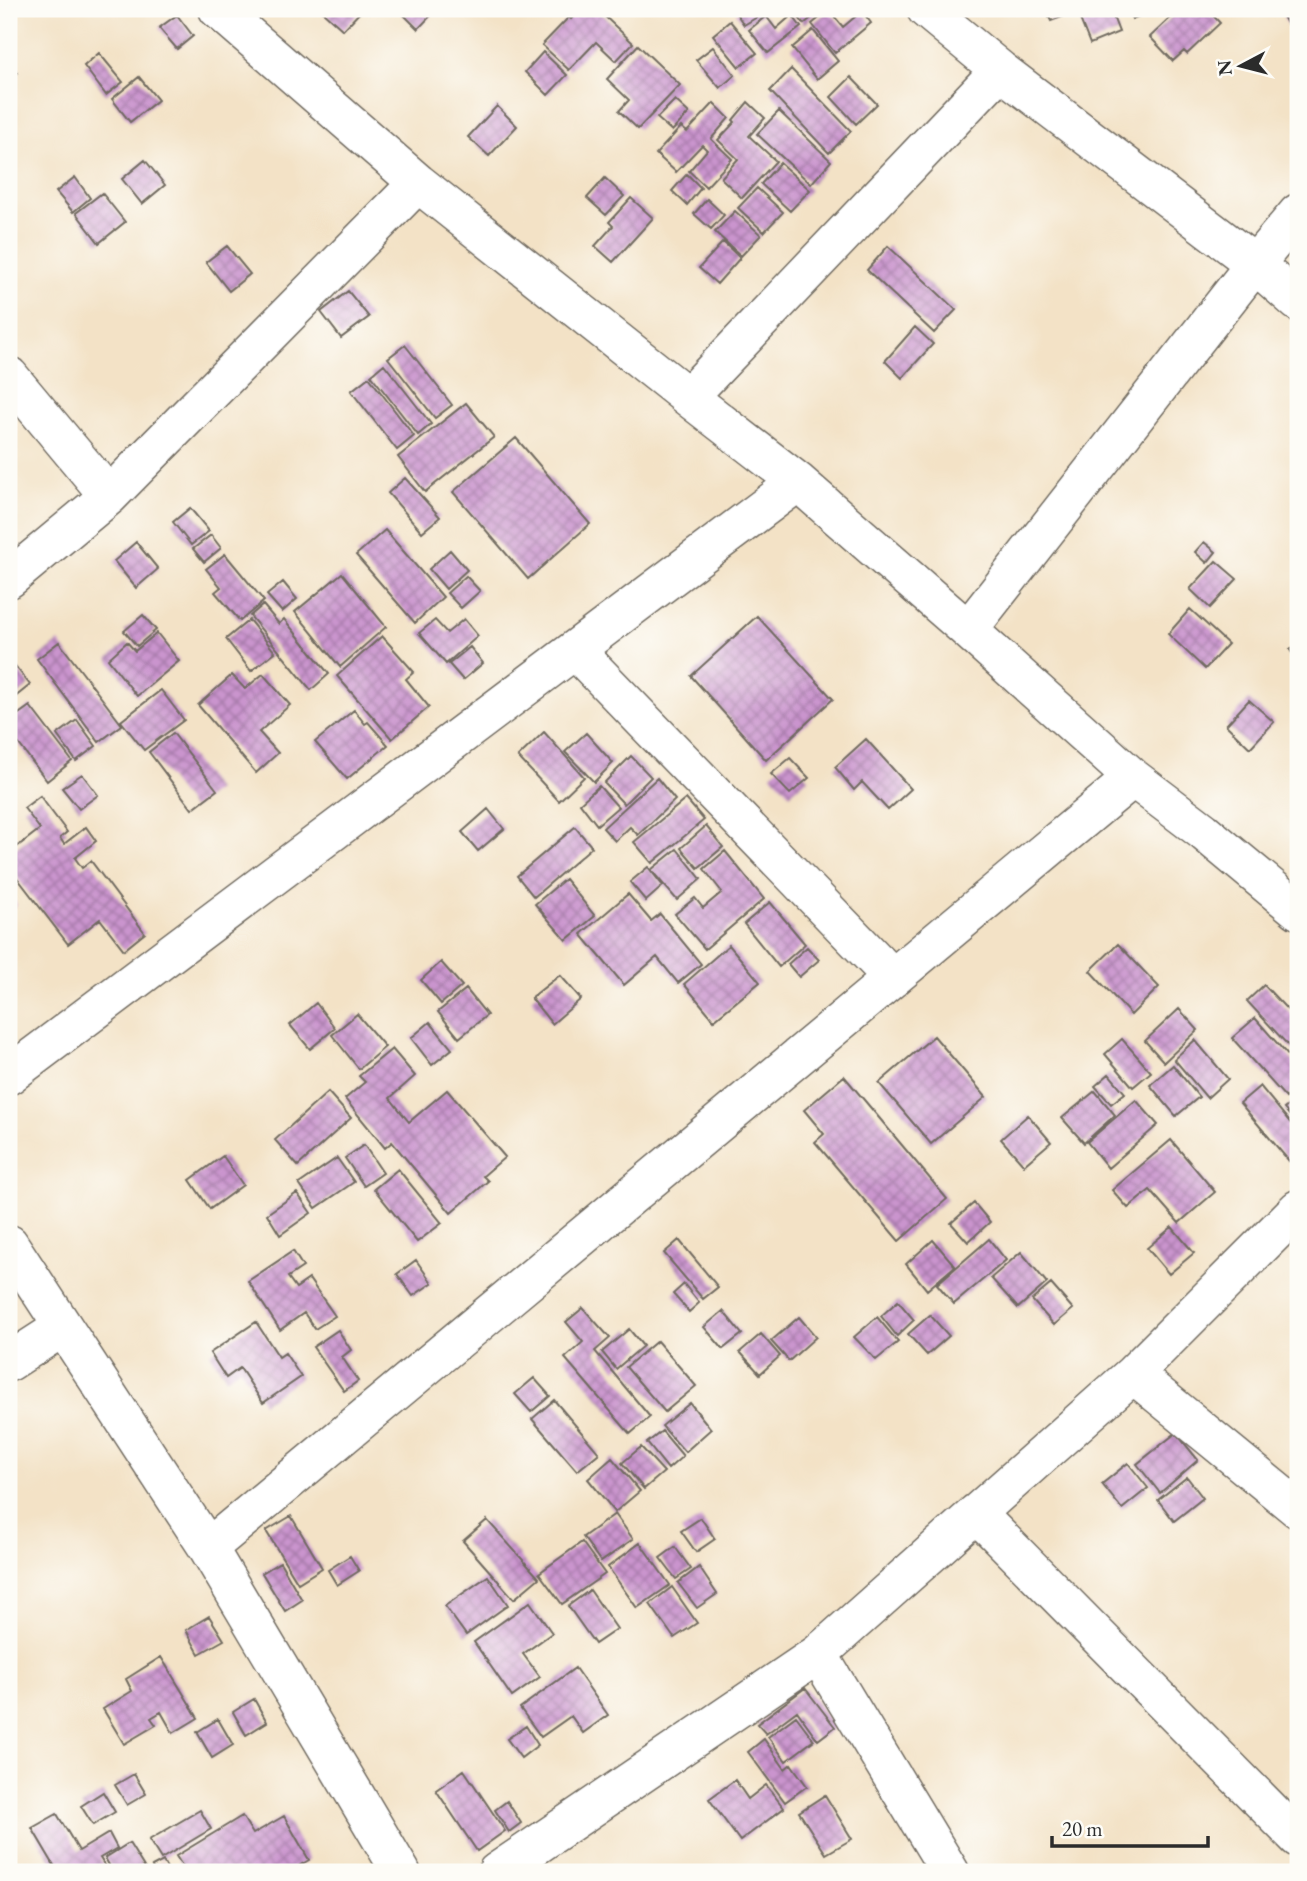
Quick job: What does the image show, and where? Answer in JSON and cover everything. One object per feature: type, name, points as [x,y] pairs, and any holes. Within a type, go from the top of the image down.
[{"type":"street","points":[[218,9],[418,183],[798,482],[1133,778],[1203,831],[1298,910]]},
{"type":"street","points":[[926,9],[1000,70],[1255,264],[1298,302]]},
{"type":"street","points":[[688,397],[1000,70]]},
{"type":"street","points":[[9,579],[109,495],[418,183]]},
{"type":"street","points":[[968,630],[1298,213]]},
{"type":"street","points":[[9,376],[109,495]]},
{"type":"street","points":[[9,1075],[798,482]]},
{"type":"street","points":[[575,650],[893,978]]},
{"type":"street","points":[[208,1548],[1133,778]]},
{"type":"street","points":[[497,1872],[818,1654],[1133,1374],[1298,1209]]},
{"type":"street","points":[[9,1244],[208,1548],[401,1872]]},
{"type":"street","points":[[9,1362],[63,1327]]},
{"type":"street","points":[[1133,1374],[1298,1509]]},
{"type":"street","points":[[976,1513],[1298,1838]]},
{"type":"street","points":[[818,1654],[950,1872]]},
{"type":"building","points":[[363,9],[343,30],[322,11]]},
{"type":"building","points":[[398,9],[437,9],[418,29]]},
{"type":"building","points":[[580,9],[597,9],[633,43],[616,61],[596,42],[569,70],[542,45]]},
{"type":"building","points":[[744,9],[767,11],[744,25],[736,13]]},
{"type":"building","points":[[792,9],[822,9],[804,24]]},
{"type":"building","points":[[1045,9],[1065,9],[1067,15],[1051,21]]},
{"type":"building","points":[[1076,9],[1110,9],[1119,32],[1090,44]]},
{"type":"building","points":[[1128,9],[1157,9],[1132,19]]},
{"type":"building","points":[[1180,9],[1207,9],[1220,23],[1187,54],[1184,51],[1173,61],[1150,37]]},
{"type":"building","points":[[1298,9],[1298,45],[1283,16]]},
{"type":"building","points":[[829,10],[843,27],[862,11],[871,23],[835,53],[812,24]]},
{"type":"building","points":[[177,15],[193,36],[177,49],[159,28]]},
{"type":"building","points":[[792,15],[801,27],[768,53],[749,30],[766,16],[776,29]]},
{"type":"building","points":[[730,21],[757,53],[739,67],[713,35]]},
{"type":"building","points":[[813,30],[838,61],[817,79],[792,48]]},
{"type":"building","points":[[638,45],[680,85],[638,129],[619,111],[629,100],[607,79]]},
{"type":"building","points":[[713,47],[735,75],[720,88],[696,60]]},
{"type":"building","points":[[543,52],[567,75],[548,95],[525,72]]},
{"type":"building","points":[[99,53],[123,82],[106,95],[84,66]]},
{"type":"building","points":[[9,62],[17,73],[9,80]]},
{"type":"building","points":[[791,69],[851,131],[829,153],[770,91]]},
{"type":"building","points":[[139,77],[158,100],[130,122],[112,99]]},
{"type":"building","points":[[851,77],[877,104],[856,124],[831,97]]},
{"type":"building","points":[[675,100],[689,113],[672,131],[657,118]]},
{"type":"building","points":[[748,102],[765,118],[749,136],[776,161],[742,198],[721,178],[738,159],[718,140],[735,122],[733,120]]},
{"type":"building","points":[[714,103],[729,118],[711,139],[732,159],[706,187],[689,171],[707,150],[702,145],[676,172],[656,154],[681,127],[687,132]]},
{"type":"building","points":[[497,106],[517,126],[489,156],[468,137]]},
{"type":"building","points":[[779,111],[831,161],[811,184],[757,134]]},
{"type":"building","points":[[145,160],[165,185],[142,204],[122,179]]},
{"type":"building","points":[[780,163],[810,190],[790,211],[761,184]]},
{"type":"building","points":[[687,174],[701,188],[687,205],[672,191]]},
{"type":"building","points":[[75,177],[90,198],[73,212],[56,192]]},
{"type":"building","points":[[605,178],[624,196],[606,215],[587,198]]},
{"type":"building","points":[[757,188],[783,212],[764,232],[738,208]]},
{"type":"building","points":[[102,193],[125,222],[99,243],[76,213]]},
{"type":"building","points":[[631,198],[653,218],[613,262],[595,246],[613,226],[609,222]]},
{"type":"building","points":[[707,199],[724,215],[711,229],[694,214]]},
{"type":"building","points":[[735,211],[761,235],[741,256],[715,232]]},
{"type":"building","points":[[723,242],[740,258],[717,284],[699,268]]},
{"type":"building","points":[[227,246],[250,274],[229,291],[206,262]]},
{"type":"building","points":[[888,246],[956,310],[934,333],[867,270]]},
{"type":"building","points":[[348,291],[369,317],[341,338],[321,312]]},
{"type":"building","points":[[915,327],[933,344],[902,378],[885,361]]},
{"type":"building","points":[[405,345],[452,405],[435,418],[388,358]]},
{"type":"building","points":[[384,364],[431,424],[418,435],[371,375]]},
{"type":"building","points":[[369,377],[414,436],[397,450],[351,391]]},
{"type":"building","points":[[466,403],[494,437],[425,492],[398,457]]},
{"type":"building","points":[[516,438],[590,524],[528,579],[453,492]]},
{"type":"building","points":[[405,478],[440,517],[422,532],[388,493]]},
{"type":"building","points":[[190,508],[209,531],[191,545],[173,522]]},
{"type":"building","points":[[385,530],[443,597],[415,623],[356,555]]},
{"type":"building","points":[[211,535],[221,548],[204,562],[193,549]]},
{"type":"building","points":[[136,542],[158,569],[136,588],[114,561]]},
{"type":"building","points":[[1204,542],[1216,552],[1207,563],[1195,552]]},
{"type":"building","points":[[450,550],[467,570],[446,589],[429,569]]},
{"type":"building","points":[[225,554],[264,601],[240,621],[215,592],[221,587],[206,569]]},
{"type":"building","points":[[1216,561],[1237,579],[1210,608],[1190,589]]},
{"type":"building","points":[[342,573],[386,627],[340,667],[295,612]]},
{"type":"building","points":[[466,576],[480,591],[461,608],[447,593]]},
{"type":"building","points":[[283,582],[297,599],[282,612],[267,595]]},
{"type":"building","points":[[263,605],[279,624],[284,619],[329,674],[311,690],[250,616]]},
{"type":"building","points":[[1190,609],[1228,644],[1205,669],[1168,634]]},
{"type":"building","points":[[143,615],[156,630],[137,646],[124,631]]},
{"type":"building","points":[[757,616],[833,699],[766,760],[691,676]]},
{"type":"building","points":[[464,619],[478,636],[446,664],[419,633],[435,620],[447,633]]},
{"type":"building","points":[[249,620],[275,652],[251,671],[226,639]]},
{"type":"building","points":[[157,633],[179,661],[137,696],[108,659],[127,642],[135,651]]},
{"type":"building","points":[[382,636],[414,672],[406,679],[429,707],[392,739],[337,676]]},
{"type":"building","points":[[59,642],[122,725],[99,742],[37,659]]},
{"type":"building","points":[[1298,644],[1298,662],[1290,650]]},
{"type":"building","points":[[470,647],[483,663],[463,680],[449,664]]},
{"type":"building","points":[[9,658],[30,685],[9,702]]},
{"type":"building","points":[[263,674],[290,705],[259,732],[278,753],[256,773],[198,705],[232,675],[245,689]]},
{"type":"building","points":[[161,690],[184,720],[144,750],[121,721]]},
{"type":"building","points":[[1249,700],[1274,722],[1250,748],[1226,725]]},
{"type":"building","points":[[30,706],[72,761],[47,781],[9,731],[9,721]]},
{"type":"building","points":[[354,710],[388,745],[347,779],[315,742]]},
{"type":"building","points":[[77,720],[96,746],[76,761],[57,735]]},
{"type":"building","points":[[544,732],[584,777],[559,801],[518,757]]},
{"type":"building","points":[[173,733],[217,790],[192,809],[149,752]]},
{"type":"building","points":[[586,733],[613,763],[594,782],[565,752]]},
{"type":"building","points":[[866,739],[911,789],[888,810],[862,782],[854,790],[835,767]]},
{"type":"building","points":[[631,756],[651,777],[624,804],[604,783]]},
{"type":"building","points":[[790,758],[809,778],[790,794],[771,774]]},
{"type":"building","points":[[82,774],[98,795],[79,809],[62,788]]},
{"type":"building","points":[[657,778],[675,800],[638,835],[630,827],[615,841],[603,828]]},
{"type":"building","points":[[599,786],[618,807],[597,825],[580,803]]},
{"type":"building","points":[[40,796],[67,832],[60,838],[64,844],[86,827],[96,841],[75,858],[82,868],[91,861],[145,933],[124,950],[100,919],[68,944],[9,867],[9,853],[40,829],[24,808]]},
{"type":"building","points":[[686,799],[704,820],[652,863],[634,842]]},
{"type":"building","points":[[488,809],[504,829],[478,851],[462,832]]},
{"type":"building","points":[[706,826],[723,847],[698,868],[681,848]]},
{"type":"building","points":[[575,827],[592,847],[534,897],[517,876]]},
{"type":"building","points":[[677,849],[701,879],[677,900],[651,870]]},
{"type":"building","points":[[725,851],[764,899],[705,949],[675,914],[695,898],[703,908],[722,892],[704,869]]},
{"type":"building","points":[[648,867],[663,886],[646,901],[630,882]]},
{"type":"building","points":[[565,879],[595,916],[566,940],[535,904]]},
{"type":"building","points":[[9,894],[17,905],[9,911]]},
{"type":"building","points":[[628,894],[651,921],[660,914],[701,964],[678,983],[657,957],[624,985],[581,934]]},
{"type":"building","points":[[770,902],[805,944],[779,967],[744,924]]},
{"type":"building","points":[[1118,944],[1159,987],[1131,1015],[1090,971]]},
{"type":"building","points":[[729,945],[760,982],[714,1020],[684,984]]},
{"type":"building","points":[[807,947],[819,960],[799,977],[788,964]]},
{"type":"building","points":[[441,962],[462,986],[441,1004],[421,980]]},
{"type":"building","points":[[560,975],[581,999],[552,1024],[531,998]]},
{"type":"building","points":[[1264,985],[1298,1021],[1298,1056],[1247,1001]]},
{"type":"building","points":[[466,989],[487,1015],[459,1038],[438,1012]]},
{"type":"building","points":[[316,1003],[335,1028],[310,1049],[290,1025]]},
{"type":"building","points":[[1179,1009],[1198,1030],[1164,1062],[1145,1041]]},
{"type":"building","points":[[357,1014],[385,1047],[359,1069],[332,1035]]},
{"type":"building","points":[[1255,1018],[1298,1067],[1298,1087],[1286,1098],[1232,1038]]},
{"type":"building","points":[[430,1022],[452,1049],[432,1065],[411,1038]]},
{"type":"building","points":[[934,1036],[986,1097],[931,1144],[879,1083]]},
{"type":"building","points":[[1122,1039],[1151,1072],[1133,1087],[1105,1054]]},
{"type":"building","points":[[1195,1040],[1228,1079],[1207,1098],[1174,1059]]},
{"type":"building","points":[[392,1049],[415,1076],[390,1098],[409,1122],[447,1090],[505,1157],[483,1176],[488,1181],[451,1213],[392,1142],[385,1148],[345,1099],[365,1082],[359,1076]]},
{"type":"building","points":[[1173,1065],[1199,1097],[1176,1116],[1150,1085]]},
{"type":"building","points":[[1109,1074],[1125,1093],[1111,1104],[1095,1086]]},
{"type":"building","points":[[844,1076],[947,1199],[899,1241],[815,1142],[824,1134],[804,1110]]},
{"type":"building","points":[[1260,1086],[1298,1132],[1298,1153],[1289,1161],[1240,1103]]},
{"type":"building","points":[[1095,1091],[1115,1115],[1084,1143],[1062,1118]]},
{"type":"building","points":[[328,1092],[351,1118],[298,1166],[275,1140]]},
{"type":"building","points":[[1298,1098],[1298,1125],[1284,1109]]},
{"type":"building","points":[[1136,1100],[1158,1125],[1108,1168],[1087,1142]]},
{"type":"building","points":[[1028,1115],[1051,1142],[1024,1165],[1001,1139]]},
{"type":"building","points":[[1171,1140],[1215,1192],[1179,1223],[1150,1190],[1128,1208],[1112,1190]]},
{"type":"building","points":[[364,1145],[383,1173],[364,1186],[345,1158]]},
{"type":"building","points":[[223,1156],[243,1185],[210,1209],[190,1180]]},
{"type":"building","points":[[337,1158],[354,1182],[316,1208],[299,1184]]},
{"type":"building","points":[[398,1169],[442,1223],[417,1242],[374,1189]]},
{"type":"building","points":[[297,1193],[311,1213],[280,1235],[267,1214]]},
{"type":"building","points":[[974,1203],[990,1222],[968,1242],[951,1223]]},
{"type":"building","points":[[1172,1227],[1194,1253],[1169,1274],[1147,1248]]},
{"type":"building","points":[[989,1239],[1006,1260],[954,1304],[937,1284]]},
{"type":"building","points":[[679,1240],[718,1287],[703,1299],[664,1253]]},
{"type":"building","points":[[933,1240],[955,1266],[927,1290],[906,1264]]},
{"type":"building","points":[[293,1251],[303,1267],[288,1277],[296,1288],[309,1279],[335,1316],[315,1329],[304,1313],[280,1330],[248,1281]]},
{"type":"building","points":[[1021,1252],[1047,1283],[1018,1308],[991,1278]]},
{"type":"building","points":[[416,1260],[432,1283],[413,1296],[397,1274]]},
{"type":"building","points":[[684,1284],[699,1303],[689,1312],[673,1294]]},
{"type":"building","points":[[1051,1284],[1073,1309],[1054,1325],[1032,1300]]},
{"type":"building","points":[[898,1301],[914,1320],[897,1336],[881,1316]]},
{"type":"building","points":[[583,1308],[610,1338],[595,1351],[650,1417],[630,1434],[565,1358],[583,1342],[566,1322]]},
{"type":"building","points":[[723,1311],[742,1334],[723,1349],[704,1327]]},
{"type":"building","points":[[930,1315],[949,1336],[927,1355],[908,1334]]},
{"type":"building","points":[[799,1317],[816,1337],[789,1361],[771,1341]]},
{"type":"building","points":[[877,1317],[898,1342],[876,1360],[854,1337]]},
{"type":"building","points":[[256,1322],[279,1357],[285,1353],[301,1377],[263,1403],[240,1368],[226,1378],[210,1353]]},
{"type":"building","points":[[629,1329],[643,1346],[616,1369],[602,1352]]},
{"type":"building","points":[[338,1330],[351,1350],[342,1357],[358,1381],[344,1391],[313,1347]]},
{"type":"building","points":[[761,1334],[780,1356],[760,1374],[740,1352]]},
{"type":"building","points":[[657,1341],[696,1386],[665,1412],[626,1367]]},
{"type":"building","points":[[534,1378],[550,1396],[531,1412],[515,1394]]},
{"type":"building","points":[[554,1400],[599,1453],[577,1471],[532,1419]]},
{"type":"building","points":[[690,1403],[711,1429],[685,1452],[662,1426]]},
{"type":"building","points":[[662,1431],[683,1456],[668,1469],[647,1443]]},
{"type":"building","points":[[1176,1433],[1198,1460],[1160,1493],[1137,1464]]},
{"type":"building","points":[[641,1447],[664,1472],[644,1489],[622,1463]]},
{"type":"building","points":[[612,1458],[640,1491],[615,1512],[588,1479]]},
{"type":"building","points":[[1128,1463],[1148,1488],[1122,1509],[1102,1484]]},
{"type":"building","points":[[1187,1477],[1203,1498],[1174,1521],[1158,1500]]},
{"type":"building","points":[[615,1514],[633,1539],[601,1562],[583,1537]]},
{"type":"building","points":[[291,1516],[322,1568],[298,1583],[266,1531]]},
{"type":"building","points":[[701,1518],[715,1539],[696,1552],[681,1531]]},
{"type":"building","points":[[487,1520],[539,1578],[514,1599],[463,1541]]},
{"type":"building","points":[[582,1542],[605,1574],[562,1604],[539,1573]]},
{"type":"building","points":[[640,1543],[670,1585],[637,1608],[608,1567]]},
{"type":"building","points":[[675,1547],[691,1569],[676,1579],[660,1558]]},
{"type":"building","points":[[350,1556],[359,1571],[337,1585],[328,1570]]},
{"type":"building","points":[[280,1562],[302,1600],[285,1611],[262,1573]]},
{"type":"building","points":[[699,1567],[717,1594],[697,1608],[678,1583]]},
{"type":"building","points":[[488,1576],[508,1605],[466,1635],[445,1606]]},
{"type":"building","points":[[672,1587],[697,1623],[674,1638],[650,1604]]},
{"type":"building","points":[[590,1590],[617,1629],[595,1644],[568,1606]]},
{"type":"building","points":[[530,1602],[552,1633],[523,1654],[540,1677],[512,1697],[474,1642]]},
{"type":"building","points":[[209,1616],[224,1640],[199,1654],[186,1630]]},
{"type":"building","points":[[161,1657],[198,1718],[173,1733],[161,1712],[151,1718],[156,1725],[124,1744],[103,1709],[132,1691],[126,1679]]},
{"type":"building","points":[[575,1668],[608,1715],[583,1733],[571,1716],[541,1737],[520,1708]]},
{"type":"building","points":[[805,1688],[835,1727],[818,1740],[797,1711],[766,1734],[757,1724]]},
{"type":"building","points":[[254,1699],[267,1722],[246,1735],[233,1712]]},
{"type":"building","points":[[796,1716],[814,1740],[786,1761],[768,1737]]},
{"type":"building","points":[[218,1719],[233,1745],[212,1758],[197,1732]]},
{"type":"building","points":[[526,1726],[538,1745],[521,1758],[507,1739]]},
{"type":"building","points":[[764,1739],[785,1769],[791,1764],[807,1786],[785,1802],[748,1752]]},
{"type":"building","points":[[464,1770],[505,1831],[477,1851],[436,1790]]},
{"type":"building","points":[[134,1774],[146,1794],[127,1805],[115,1785]]},
{"type":"building","points":[[735,1780],[748,1799],[766,1785],[784,1808],[740,1841],[709,1799]]},
{"type":"building","points":[[103,1792],[115,1812],[93,1825],[81,1806]]},
{"type":"building","points":[[825,1795],[852,1839],[826,1854],[799,1812]]},
{"type":"building","points":[[507,1801],[521,1823],[509,1832],[495,1810]]},
{"type":"building","points":[[200,1810],[211,1829],[161,1859],[149,1840]]},
{"type":"building","points":[[57,1814],[79,1851],[109,1833],[117,1848],[100,1858],[105,1866],[95,1872],[58,1872],[32,1828]]},
{"type":"building","points":[[242,1816],[253,1834],[284,1816],[309,1860],[288,1872],[186,1872],[176,1856]]},
{"type":"building","points":[[129,1843],[147,1872],[113,1872],[105,1858]]},
{"type":"building","points":[[163,1861],[169,1872],[155,1872],[152,1867]]}]
